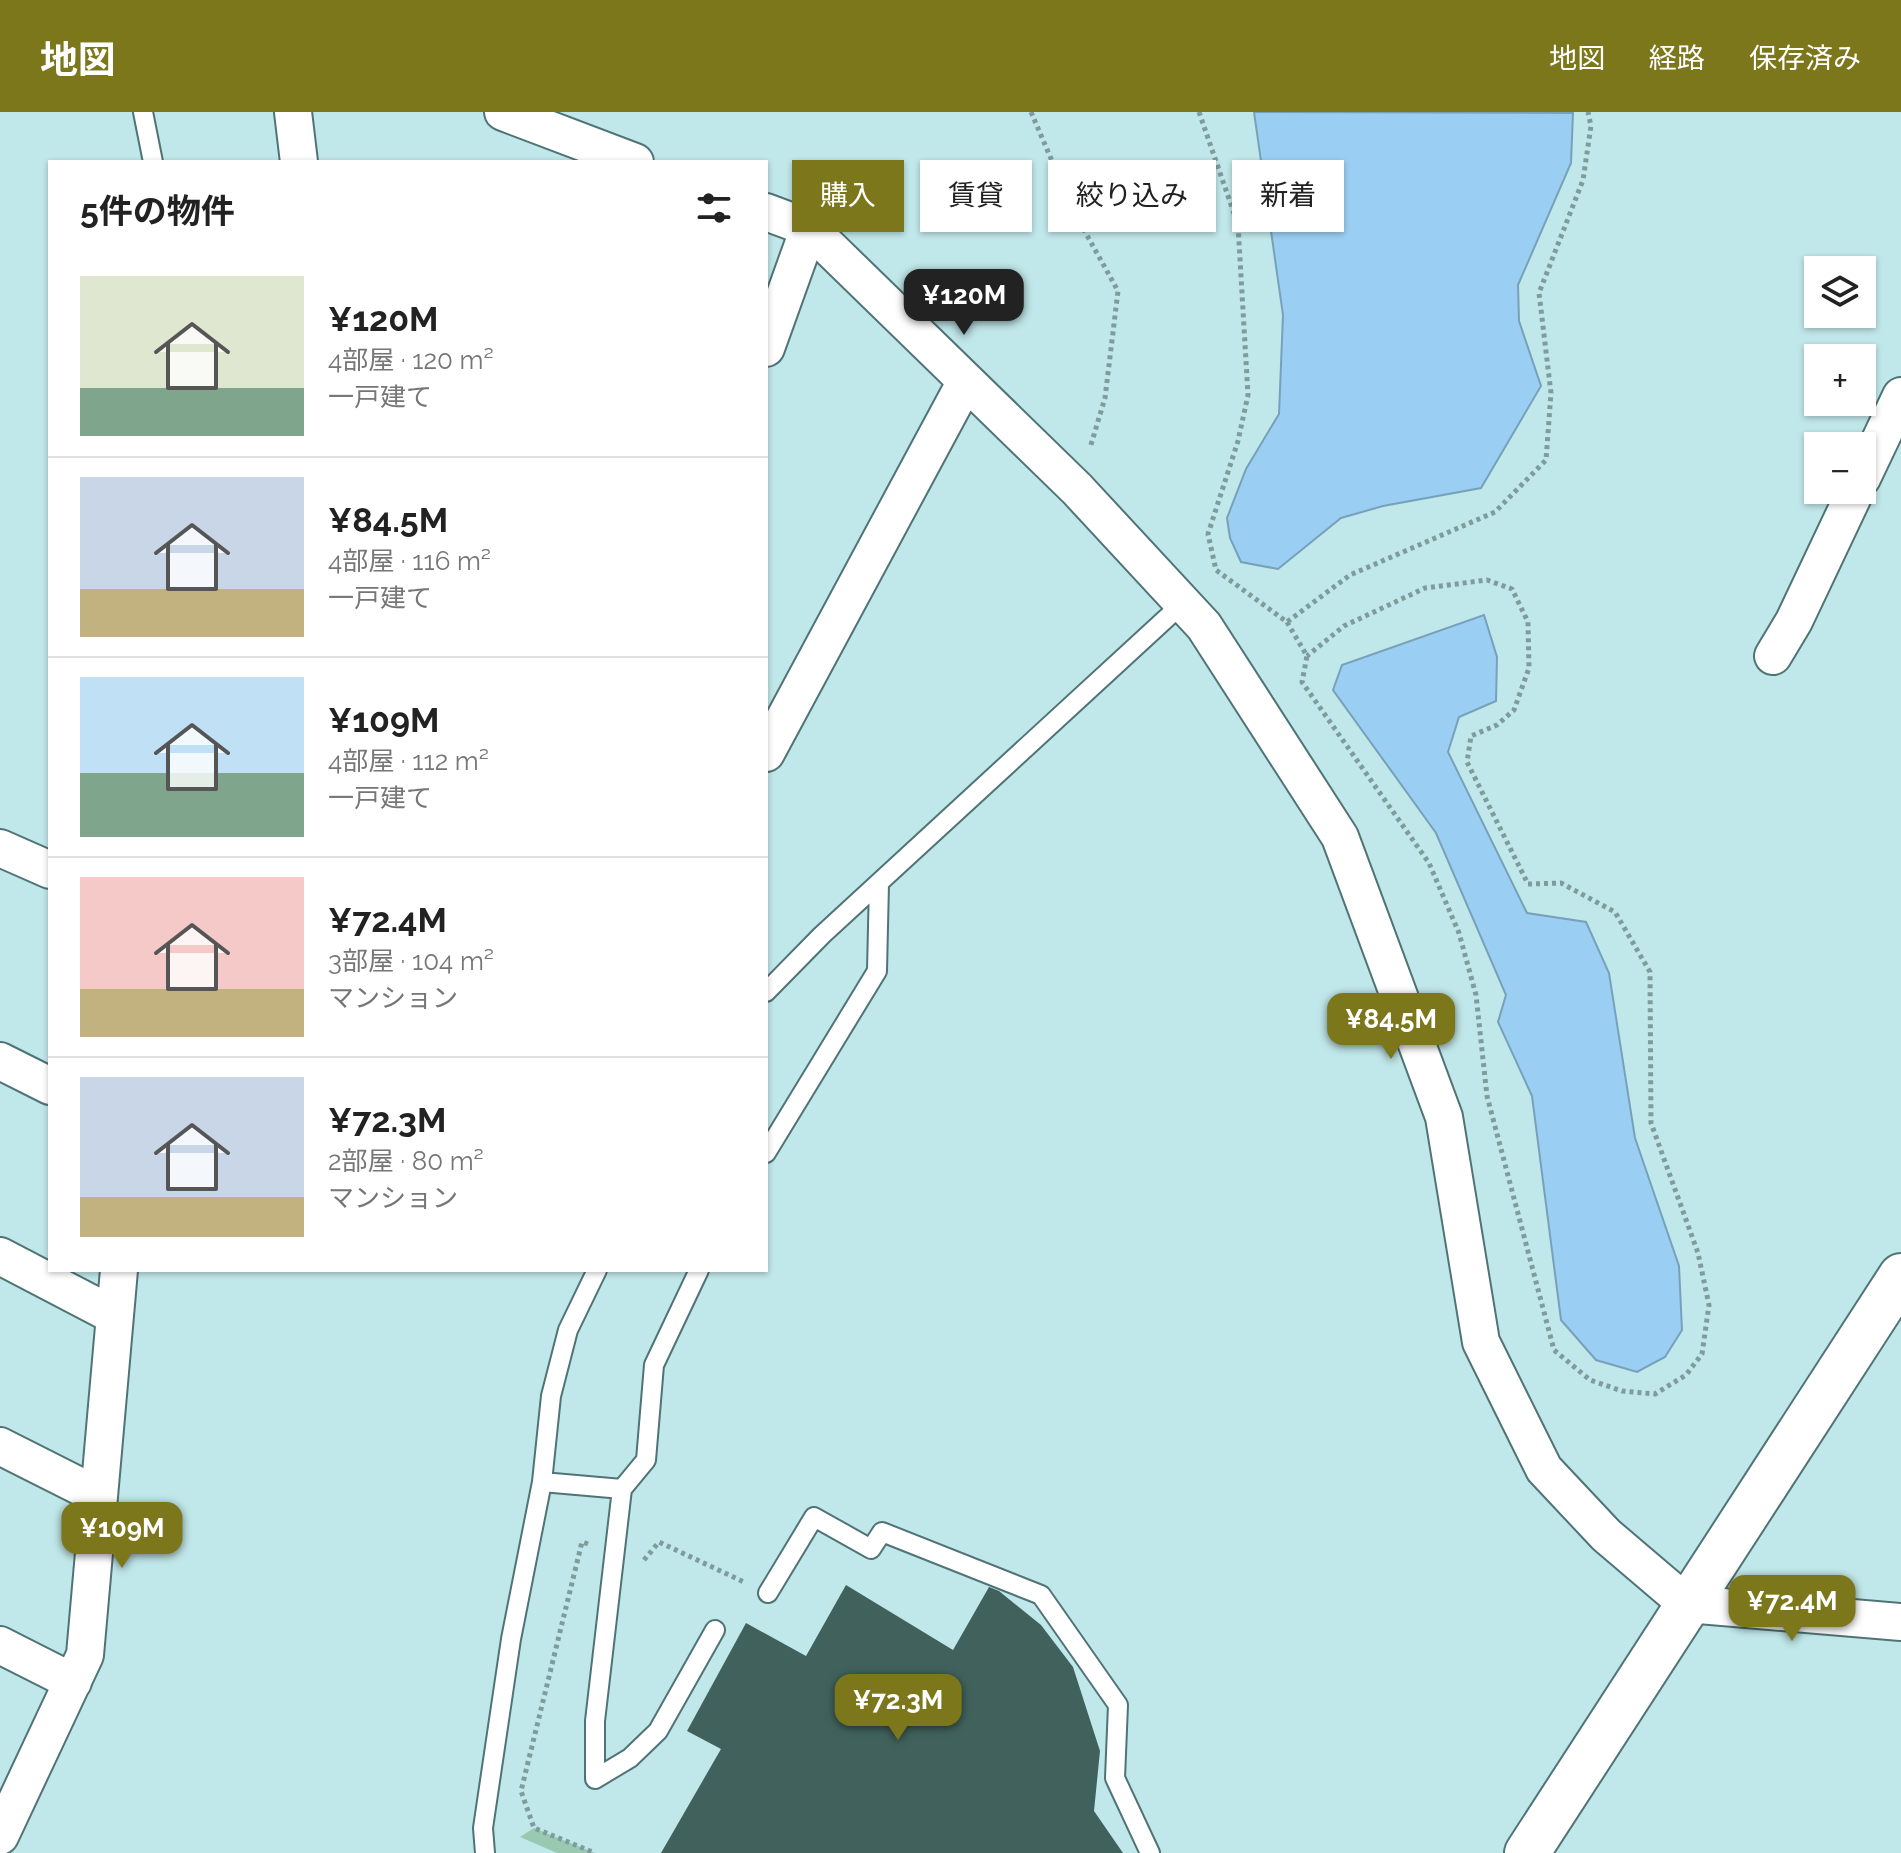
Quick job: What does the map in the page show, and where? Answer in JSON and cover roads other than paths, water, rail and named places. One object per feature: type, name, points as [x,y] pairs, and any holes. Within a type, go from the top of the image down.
[{"type":"street","points":[[293,112],[299,160]]},
{"type":"street","points":[[503,112],[630,160]]},
{"type":"street","points":[[768,213],[792,222]]},
{"type":"street","points":[[768,342],[808,232]]},
{"type":"street","points":[[813,232],[1077,489],[1204,626],[1340,837],[1444,1117],[1481,1342],[1544,1469],[1606,1535],[1687,1604],[1901,1622]]},
{"type":"street","points":[[768,749],[966,381]]},
{"type":"street","points":[[1876,449],[1901,396]]},
{"type":"street","points":[[1773,656],[1794,621],[1849,504]]},
{"type":"street","points":[[0,848],[48,869]]},
{"type":"street","points":[[0,1061],[48,1085]]},
{"type":"street","points":[[0,1256],[115,1316]]},
{"type":"street","points":[[0,1836],[85,1655],[119,1272]]},
{"type":"street","points":[[1527,1853],[1901,1276]]},
{"type":"street","points":[[0,1446],[99,1496]]},
{"type":"street","points":[[0,1645],[73,1682]]},
{"type":"lane","points":[[143,112],[153,160]]},
{"type":"lane","points":[[768,990],[879,883],[1183,603]]},
{"type":"lane","points":[[768,1150],[877,971],[879,883]]},
{"type":"lane","points":[[485,1853],[483,1828],[511,1639],[542,1482],[551,1396],[568,1330],[596,1272]]},
{"type":"lane","points":[[698,1272],[654,1365],[646,1460],[622,1489],[595,1721],[595,1779],[630,1758],[658,1731],[715,1630]]},
{"type":"lane","points":[[542,1482],[622,1489]]},
{"type":"lane","points":[[768,1593],[814,1517],[871,1549],[882,1532],[1041,1595],[1118,1705],[1115,1778],[1150,1853]]},
{"type":"water","points":[[1254,112],[1573,113],[1571,163],[1518,285],[1519,321],[1541,386],[1481,488],[1383,506],[1341,518],[1278,569],[1241,562],[1230,538],[1227,518],[1246,469],[1279,414],[1283,315],[1271,232],[1344,232],[1344,160],[1261,160]]},
{"type":"water","points":[[1484,615],[1497,657],[1496,701],[1459,717],[1448,752],[1527,913],[1586,922],[1609,973],[1635,1138],[1679,1266],[1682,1330],[1665,1357],[1637,1372],[1596,1360],[1561,1320],[1532,1096],[1498,1022],[1506,995],[1436,833],[1333,690],[1342,665]]}]
